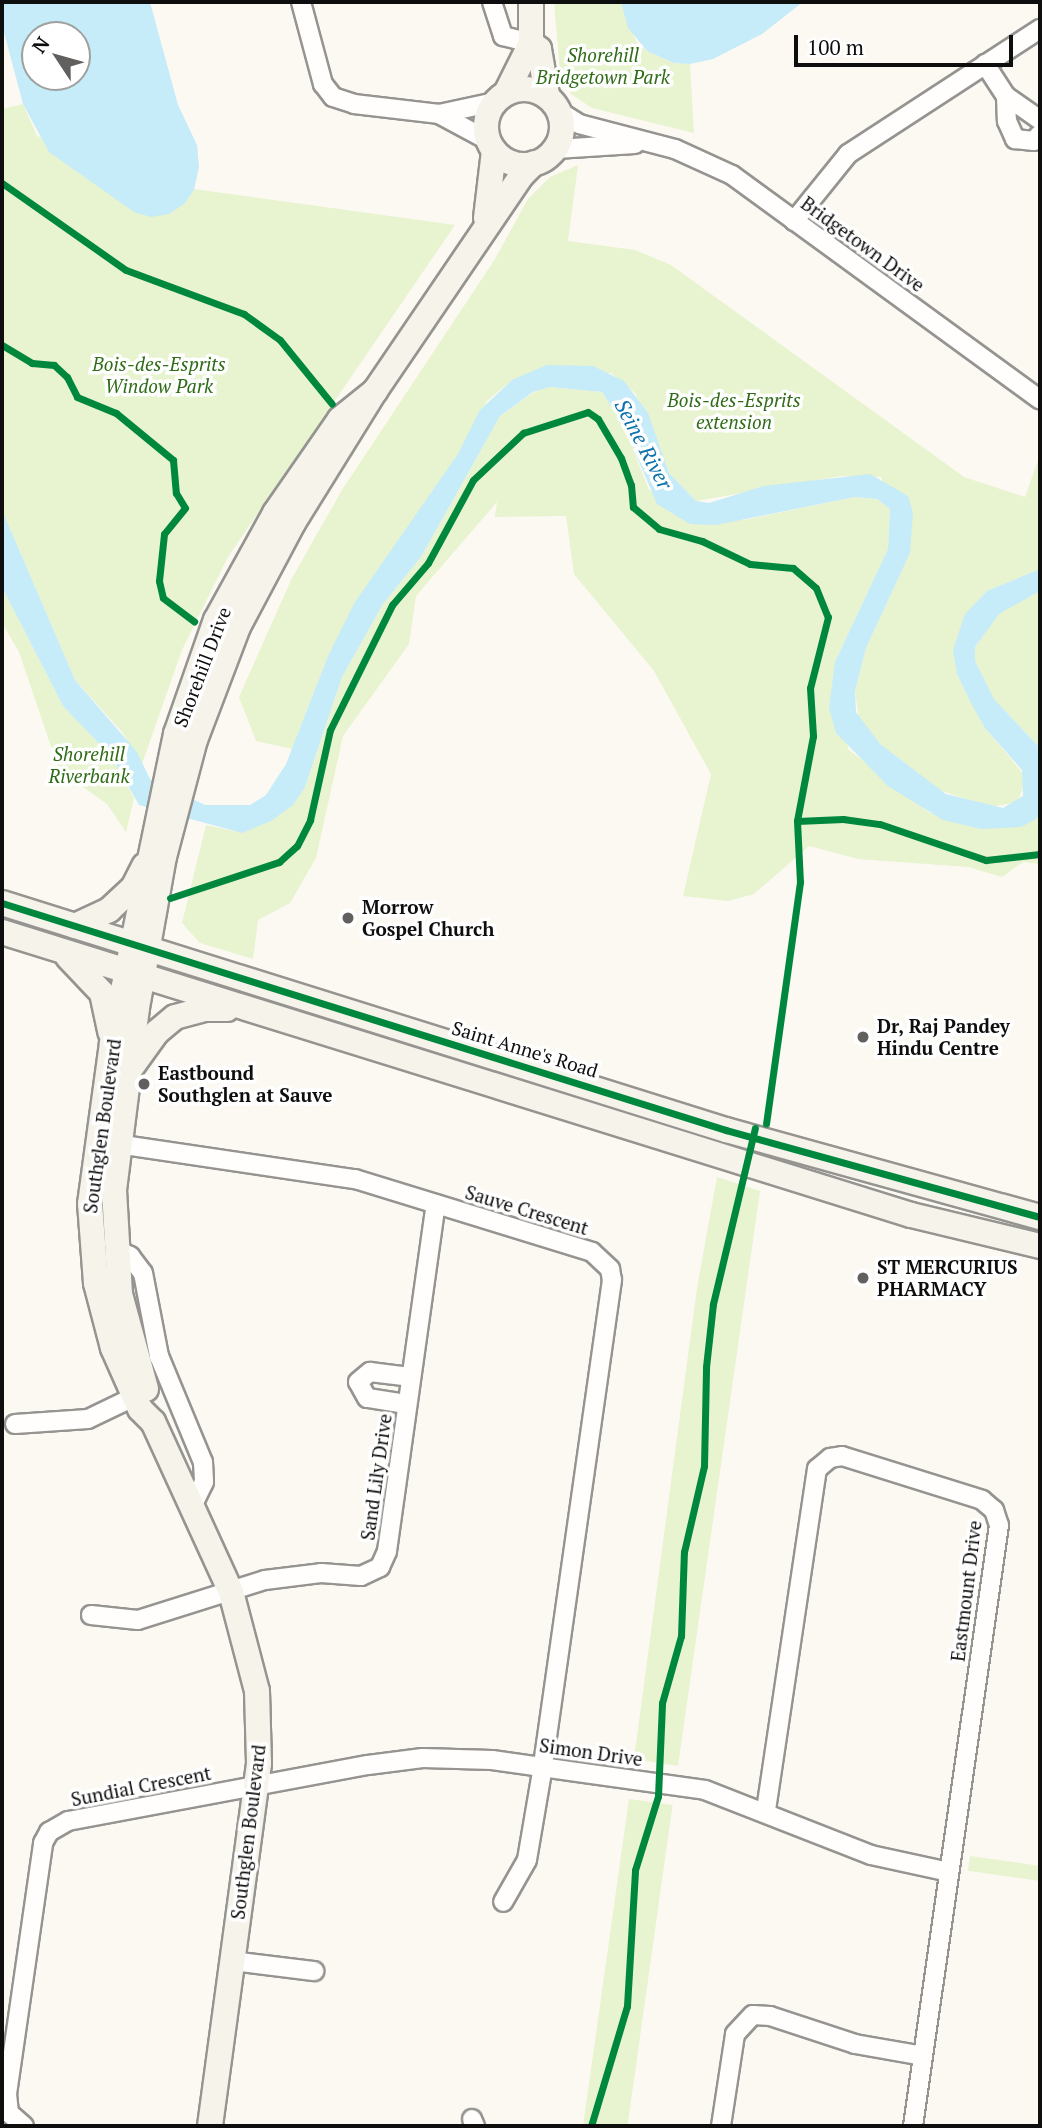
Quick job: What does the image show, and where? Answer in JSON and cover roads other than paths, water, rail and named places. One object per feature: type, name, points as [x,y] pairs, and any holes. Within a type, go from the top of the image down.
[{"type":"street","points":[[301,2],[323,84],[333,97],[354,104],[439,114],[529,89],[553,104]]},
{"type":"street","points":[[439,114],[490,145],[511,163],[534,163],[556,149],[561,136],[539,49],[531,43],[503,36],[492,2]]},
{"type":"street","points":[[490,145],[487,115],[531,43],[531,2]]},
{"type":"street","points":[[794,220],[848,154],[1040,29]]},
{"type":"street","points":[[985,64],[1006,96],[1040,120]]},
{"type":"street","points":[[1006,96],[1007,121],[1015,139],[1034,141],[1040,134]]},
{"type":"street","name":"Bridgetown Drive","points":[[553,104],[579,124],[649,143],[723,170],[1040,400]]},
{"type":"street","name":"Bridgetown Drive","points":[[556,149],[649,143]]},
{"type":"street","name":"Shorehill Drive","points":[[484,229],[490,145]]},
{"type":"street","name":"Shorehill Drive","points":[[141,948],[153,857],[216,620],[275,513],[340,419],[375,391],[484,229],[534,163]]},
{"type":"street","points":[[75,926],[117,902],[133,888],[153,857]]},
{"type":"street","name":"Saint Anne's Road","points":[[2,903],[726,1130],[1040,1217]]},
{"type":"street","points":[[2,932],[911,1215],[1040,1246]]},
{"type":"street","name":"Southglen Boulevard","points":[[141,948],[112,1043],[109,1143],[120,1294],[141,1394]]},
{"type":"street","points":[[56,949],[82,968],[102,993],[112,1043]]},
{"type":"street","name":"Southglen Boulevard","points":[[135,974],[131,1068],[89,1224],[96,1283],[113,1349],[141,1394],[231,1592],[257,1691],[257,1784],[210,2126]]},
{"type":"street","points":[[131,1068],[157,1032],[175,1017],[204,1009],[253,1010]]},
{"type":"street","name":"Sauve Crescent","points":[[109,1143],[316,1171],[436,1204],[592,1252],[603,1258],[612,1280],[543,1766],[527,1860],[503,1902]]},
{"type":"street","name":"Sand Lily Drive","points":[[231,1592],[278,1578],[321,1573],[361,1576],[380,1567],[386,1559],[436,1204]]},
{"type":"street","points":[[115,1249],[130,1256],[143,1273],[159,1356],[203,1462],[204,1482],[192,1507]]},
{"type":"street","name":"Sand Lily Drive","points":[[407,1404],[368,1398],[358,1382],[367,1372],[410,1377]]},
{"type":"street","points":[[15,1424],[74,1422],[113,1410],[141,1394]]},
{"type":"street","name":"Eastmount Drive","points":[[766,1810],[817,1469],[830,1458],[842,1456],[973,1496],[994,1510],[999,1525],[913,2126]]},
{"type":"street","points":[[91,1615],[138,1620],[231,1592]]},
{"type":"street","name":"Simon Drive","points":[[257,1784],[424,1758],[543,1766],[705,1790],[766,1810],[872,1855],[949,1872]]},
{"type":"street","name":"Sundial Crescent","points":[[24,2126],[9,2113],[7,2095],[43,1843],[49,1832],[68,1821],[257,1784]]},
{"type":"street","points":[[232,1961],[314,1972]]},
{"type":"street","points":[[722,2126],[735,2034],[753,2015],[770,2016],[855,2044],[923,2056]]},
{"type":"water","points":[[2,2],[150,2],[178,105],[197,145],[199,167],[194,190],[184,204],[169,214],[151,217],[134,212],[49,152],[23,104],[2,25]]},
{"type":"water","points":[[621,2],[803,2],[762,34],[713,59],[690,64],[674,63],[647,51],[628,28]]},
{"type":"water","name":"Seine River","points":[[547,365],[593,366],[624,381],[648,413],[669,473],[696,501],[709,503],[764,486],[870,474],[908,496],[913,513],[910,553],[866,648],[855,691],[856,712],[880,744],[946,794],[1003,808],[1023,796],[1022,770],[985,728],[957,674],[953,650],[965,614],[987,591],[1040,569],[1040,591],[999,614],[975,647],[975,661],[994,699],[1040,748],[1040,813],[1036,819],[1021,827],[981,829],[943,820],[888,786],[836,733],[829,708],[835,662],[888,549],[890,509],[877,499],[855,497],[716,525],[690,524],[657,504],[624,426],[602,392],[550,387],[533,392],[500,416],[421,557],[383,604],[342,677],[305,787],[293,805],[271,821],[242,833],[139,805],[111,756],[63,706],[2,587],[2,510],[75,680],[137,752],[150,779],[205,805],[250,805],[266,795],[286,764],[328,656],[355,602],[458,454],[480,410],[512,380]]},
{"type":"place","name":"Morrow Gospel Church","points":[[348,918]]},
{"type":"place","name":"Dr, Raj Pandey Hindu Centre","points":[[863,1037]]},
{"type":"place","name":"Eastbound Southglen at Sauve","points":[[144,1084]]},
{"type":"place","name":"ST MERCURIUS PHARMACY","points":[[863,1278]]},
{"type":"park label","name":"Shorehill Bridgetown Park","points":[[603,66]]},
{"type":"park label","name":"Bois-des-Esprits Window Park","points":[[159,375]]},
{"type":"park label","name":"Bois-des-Esprits extension","points":[[734,411]]},
{"type":"park label","name":"Shorehill Riverbank","points":[[89,765]]}]
